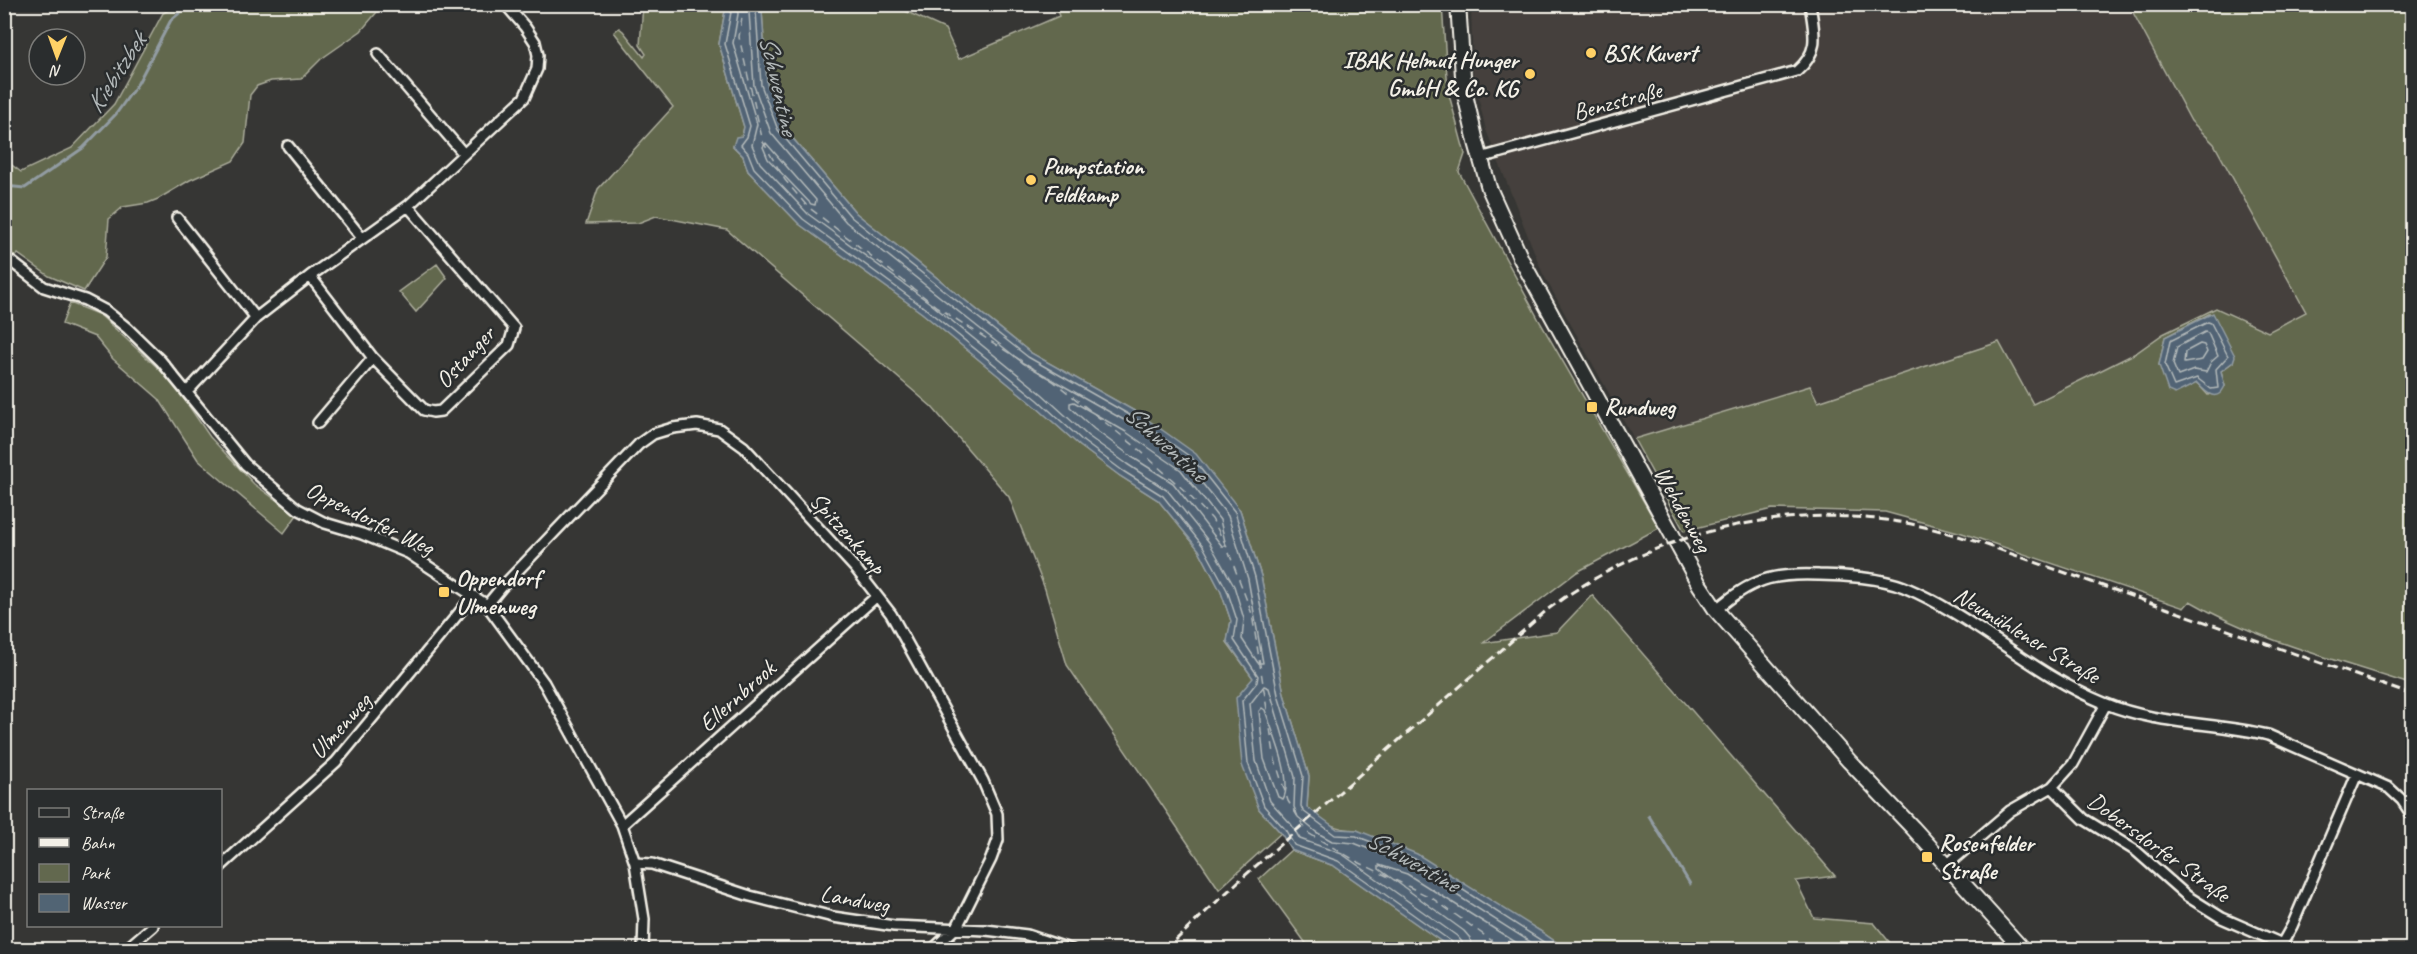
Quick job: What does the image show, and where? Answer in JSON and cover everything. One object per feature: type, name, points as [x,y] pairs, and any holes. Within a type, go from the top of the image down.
[{"type":"main road","name":"Wehdenweg","points":[[1458,4],[1464,90],[1489,188],[1521,259],[1679,548],[1716,610],[1849,761],[2023,950]]},
{"type":"street","points":[[188,392],[256,318],[408,206],[524,98],[537,69],[538,55],[535,42],[505,4]]},
{"type":"street","name":"Benzstraße","points":[[1480,158],[1797,71],[1808,61],[1814,50],[1815,36],[1810,4]]},
{"type":"street","points":[[378,54],[464,154]]},
{"type":"street","points":[[288,146],[362,238]]},
{"type":"street","name":"Ostanger","points":[[310,276],[373,358],[424,410],[441,411],[509,345],[514,328],[408,206]]},
{"type":"street","points":[[177,218],[256,318]]},
{"type":"street","name":"Oppendorfer Weg","points":[[6,258],[44,287],[85,300],[106,311],[161,361],[245,464],[298,509],[325,523],[362,534],[408,554],[487,605],[544,683],[622,825],[635,863],[644,919],[643,950]]},
{"type":"street","points":[[318,423],[373,358]]},
{"type":"street","name":"Spitzenkamp","points":[[487,605],[639,444],[653,434],[672,428],[697,425],[719,429],[744,447],[856,569],[891,614],[983,781],[997,814],[998,840],[991,859],[957,927],[933,950]]},
{"type":"street","name":"Neumühlener Straße","points":[[1716,610],[1746,586],[1766,577],[1790,573],[1846,576],[1902,586],[1956,613],[2059,682],[2106,704],[2160,720],[2268,735],[2389,788],[2402,800],[2412,815]]},
{"type":"street","name":"Ulmenweg","points":[[222,865],[336,762],[473,596]]},
{"type":"street","name":"Ellernbrook","points":[[622,825],[877,596]]},
{"type":"street","points":[[1947,865],[2010,811],[2052,787],[2073,764],[2106,704]]},
{"type":"street","points":[[2280,947],[2306,896],[2357,774]]},
{"type":"street","name":"Dobersdorfer Straße","points":[[2052,787],[2084,819],[2136,851],[2197,904],[2280,947]]},
{"type":"street","name":"Landweg","points":[[635,863],[652,864],[761,899],[833,917],[894,926],[957,927],[1027,935],[1072,950]]},
{"type":"street","points":[[124,950],[152,927]]},
{"type":"shaded area","points":[[1471,5],[2129,5],[2191,121],[2214,144],[2306,312],[2268,332],[2163,334],[2136,353],[2032,404],[1999,342],[1818,403],[1809,386],[1634,439],[1543,274],[1486,130],[1473,76]]},
{"type":"green space","points":[[179,4],[383,5],[361,31],[321,59],[301,79],[271,81],[257,86],[250,95],[245,143],[233,161],[190,180],[158,199],[123,207],[109,219],[106,257],[84,291],[49,276],[18,254],[5,273],[5,160],[21,172],[72,148],[114,104],[163,13]]},
{"type":"green space","points":[[2408,4],[2412,29],[2412,685],[2271,639],[2190,601],[2184,608],[1962,533],[1885,512],[1772,509],[1684,531],[1634,439],[1810,386],[1818,402],[1999,342],[2033,404],[2136,353],[2163,334],[2216,308],[2268,332],[2306,312],[2214,144],[2191,121],[2129,5]],"holes":[[[2212,314],[2233,362],[2221,371],[2225,386],[2208,395],[2197,383],[2159,365],[2165,337]]]},
{"type":"green space","points":[[643,5],[722,5],[725,11],[719,44],[744,127],[742,136],[733,146],[743,156],[748,171],[799,224],[922,313],[1080,446],[1120,476],[1158,500],[1199,550],[1221,592],[1231,621],[1227,642],[1253,678],[1259,809],[1281,833],[1219,889],[1067,665],[1045,589],[1009,497],[932,407],[727,230],[656,216],[638,223],[586,224],[598,189],[673,107],[614,32],[619,28],[623,31],[644,57],[646,54],[640,45]]},
{"type":"green space","points":[[764,5],[892,5],[945,29],[959,59],[1059,16],[1055,5],[1442,5],[1448,91],[1465,154],[1459,172],[1540,322],[1659,528],[1577,572],[1483,643],[1557,632],[1592,595],[1835,876],[1796,881],[1814,918],[1874,923],[1895,949],[1566,949],[1540,931],[1357,830],[1330,824],[1307,807],[1309,776],[1284,694],[1261,576],[1240,510],[1138,413],[1031,353],[856,213],[784,128],[767,84],[762,11]]},
{"type":"green space","points":[[437,264],[447,278],[416,312],[399,292]]},
{"type":"green space","points":[[70,303],[100,315],[171,380],[210,437],[254,484],[297,515],[284,533],[198,460],[159,399],[113,359],[95,337],[62,324]]},
{"type":"green space","points":[[1291,850],[1334,866],[1452,949],[1310,949],[1259,879]]},
{"type":"water","name":"Schwentine","points":[[722,5],[764,5],[762,11],[767,84],[784,128],[856,213],[1031,353],[1138,413],[1196,454],[1240,510],[1261,576],[1284,694],[1309,776],[1307,807],[1337,829],[1357,830],[1417,854],[1566,949],[1452,949],[1334,866],[1291,850],[1281,833],[1259,809],[1242,765],[1236,698],[1253,678],[1227,641],[1231,621],[1221,592],[1199,550],[1158,500],[1120,476],[1080,446],[922,313],[799,224],[748,171],[743,156],[733,146],[736,137],[742,136],[744,127],[719,44],[725,11]]},
{"type":"water","points":[[2213,313],[2235,356],[2233,362],[2221,371],[2225,386],[2219,394],[2215,395],[2204,391],[2197,383],[2175,394],[2168,391],[2159,365],[2165,337]]},
{"type":"waterway","name":"Kiebitzbek","points":[[4,186],[25,188],[83,148],[116,114],[138,83],[171,20],[190,4]]},
{"type":"waterway","points":[[1649,816],[1690,884]]},
{"type":"ferry route","points":[[744,4],[739,37],[763,142],[785,180],[807,206],[937,307],[1053,381],[1136,447],[1212,519],[1226,545],[1252,614],[1275,760],[1288,801],[1308,833],[1360,863],[1432,898],[1505,950]]},
{"type":"railway","points":[[1165,950],[1241,879],[1547,610],[1586,584],[1627,562],[1670,544],[1714,530],[1760,521],[1806,517],[1852,517],[1929,528],[1978,542],[2412,695]]},
{"type":"place","name":"BSK Kuvert","points":[[1591,53]]},
{"type":"place","name":"IBAK Helmut Hunger GmbH & Co. KG","points":[[1530,74]]},
{"type":"place","name":"Pumpstation Feldkamp","points":[[1031,180]]},
{"type":"place","name":"Rundweg","points":[[1592,407]]},
{"type":"place","name":"Oppendorf Ulmenweg","points":[[444,592]]},
{"type":"place","name":"Rosenfelder Straße","points":[[1927,857]]}]
